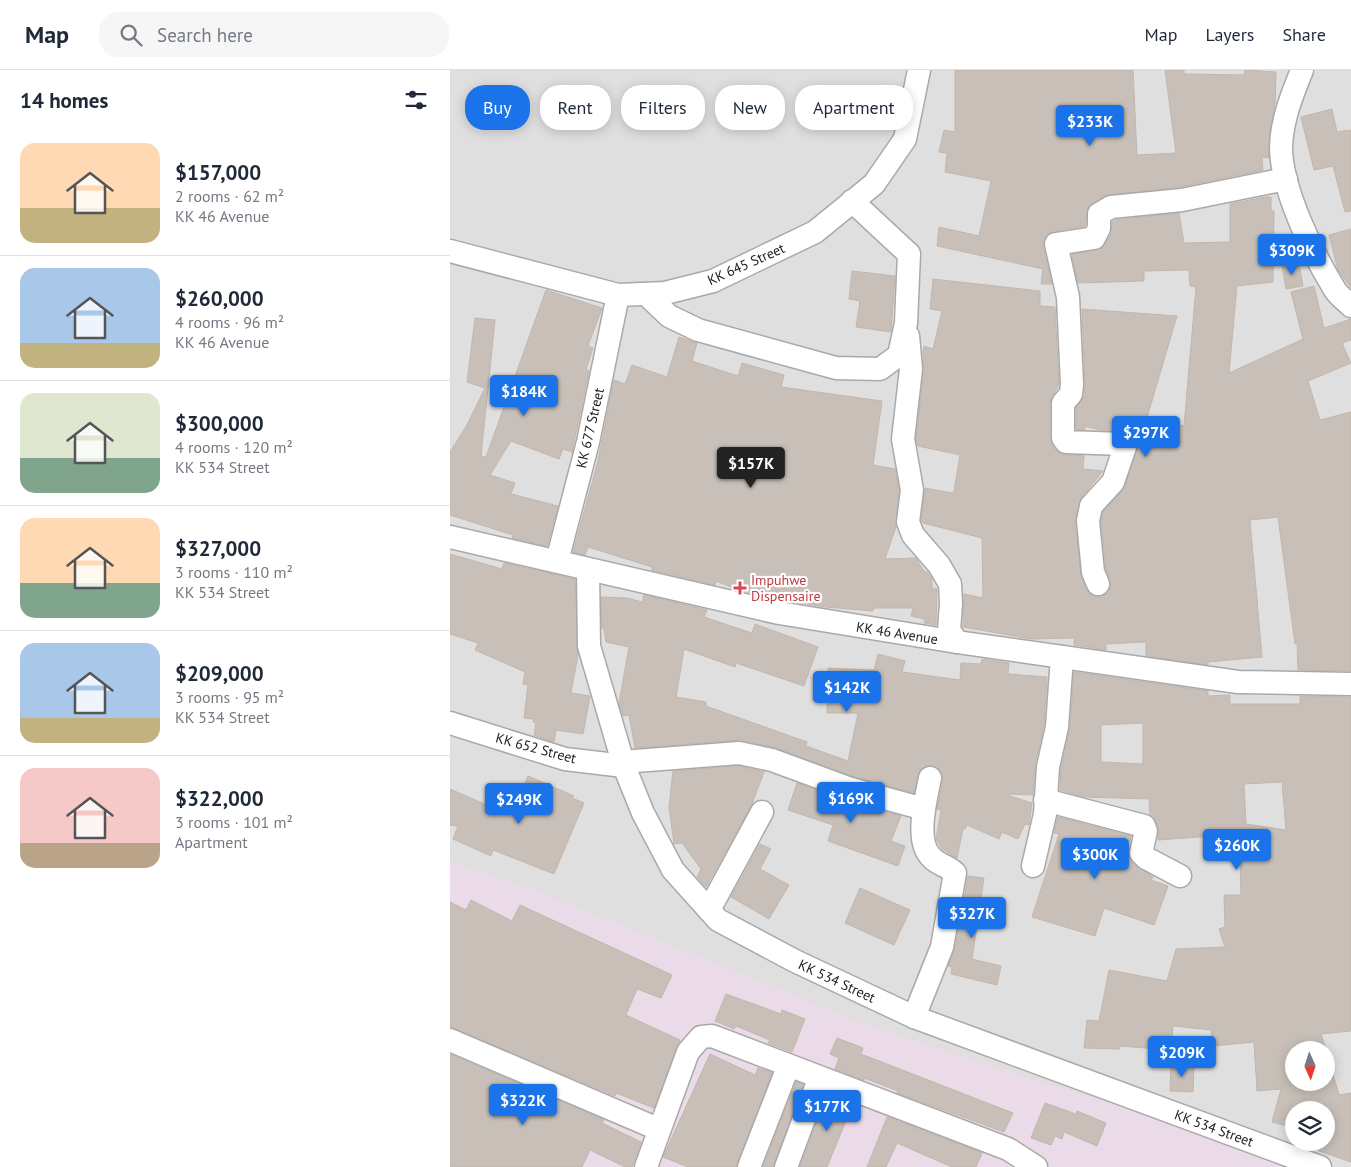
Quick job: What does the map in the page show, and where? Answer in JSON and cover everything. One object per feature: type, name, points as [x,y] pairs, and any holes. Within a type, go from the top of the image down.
[{"type":"street","name":"KK 645 Street","points":[[450,251],[618,295],[665,293],[713,281],[815,232],[874,184],[905,139],[919,70]]},
{"type":"street","points":[[1302,70],[1287,107],[1281,148],[1286,179],[1298,217],[1336,291],[1351,306]]},
{"type":"street","points":[[1098,584],[1093,572],[1088,521],[1091,506],[1113,482],[1125,447],[1123,444],[1066,442],[1062,438],[1063,403],[1071,394],[1072,367],[1068,297],[1056,244],[1094,238],[1099,228],[1099,214],[1112,207],[1182,200],[1286,179]]},
{"type":"street","points":[[852,201],[909,254],[906,323],[911,369],[903,439],[912,490],[908,522],[912,535],[940,565],[950,584],[949,630],[957,642]]},
{"type":"street","points":[[646,294],[669,316],[698,330],[836,368],[880,370],[899,354],[906,323]]},
{"type":"street","name":"KK 677 Street","points":[[557,561],[588,442],[618,295]]},
{"type":"street","name":"KK 46 Avenue","points":[[450,537],[779,613],[957,642],[1238,682],[1351,684]]},
{"type":"street","name":"KK 534 Street","points":[[588,570],[589,646],[623,764],[643,813],[673,870],[718,920],[795,962],[914,1017],[1320,1167]]},
{"type":"street","points":[[1033,866],[1045,814],[1048,767],[1057,727],[1062,657]]},
{"type":"street","name":"KK 652 Street","points":[[450,723],[565,759],[623,764],[739,753],[772,760],[848,788],[924,809]]},
{"type":"street","points":[[914,1017],[942,947],[955,873],[948,866],[932,859],[924,848],[924,809],[930,778]]},
{"type":"street","points":[[1045,800],[1144,826],[1146,831],[1141,852],[1146,858],[1180,876]]},
{"type":"street","points":[[709,910],[762,812]]},
{"type":"street","points":[[646,1167],[658,1129],[688,1052],[702,1037],[712,1036],[819,1079],[1008,1149],[1036,1167]]},
{"type":"street","points":[[450,1040],[658,1129]]},
{"type":"street","points":[[749,1167],[788,1067]]},
{"type":"street","points":[[786,1167],[819,1079]]},
{"type":"shaded area","points":[[450,70],[1351,70],[1351,1167],[450,1167]]},
{"type":"shaded area","points":[[450,861],[527,887],[880,1030],[1250,1149],[1294,1167],[450,1167]]},
{"type":"building","points":[[955,70],[1133,70],[1137,155],[1176,153],[1165,70],[1184,70],[1184,74],[1244,75],[1245,70],[1276,72],[1275,104],[1269,136],[1269,158],[1262,157],[1263,170],[1180,187],[1104,196],[1088,207],[1085,226],[1047,234],[1043,246],[1052,284],[1041,284],[1043,269],[937,246],[939,227],[979,236],[991,181],[945,172],[947,153],[939,152],[944,130],[955,132]]},
{"type":"building","points":[[1332,109],[1337,132],[1351,130],[1351,211],[1345,212],[1333,166],[1314,170],[1301,117]]},
{"type":"building","points":[[1271,197],[1271,211],[1274,211],[1273,282],[1237,286],[1229,373],[1303,339],[1291,292],[1314,286],[1324,328],[1351,319],[1351,340],[1342,343],[1351,363],[1308,381],[1320,420],[1351,412],[1351,671],[1298,670],[1297,643],[1295,644],[1278,517],[1250,520],[1262,657],[1208,662],[1208,665],[1146,656],[1146,642],[1106,644],[1106,650],[1074,645],[1074,638],[1031,639],[963,627],[964,594],[983,598],[982,538],[923,523],[921,520],[925,488],[952,493],[954,491],[960,455],[918,446],[916,439],[924,370],[924,346],[933,349],[942,311],[930,309],[933,279],[1040,291],[1040,306],[1055,307],[1059,384],[1050,403],[1050,438],[1052,446],[1060,454],[1084,456],[1083,469],[1103,471],[1081,498],[1075,522],[1081,577],[1090,594],[1103,596],[1109,592],[1111,585],[1106,569],[1101,522],[1103,512],[1125,487],[1138,446],[1134,436],[1124,431],[1100,430],[1085,426],[1085,430],[1076,429],[1076,408],[1084,396],[1085,385],[1082,309],[1177,316],[1146,421],[1184,426],[1196,287],[1190,286],[1189,270],[1144,271],[1144,281],[1078,283],[1072,255],[1102,248],[1111,234],[1112,222],[1115,220],[1179,213],[1184,243],[1230,242],[1230,204]]},
{"type":"building","points":[[1351,229],[1351,288],[1338,270],[1329,235]]},
{"type":"building","points":[[1299,263],[1303,286],[1286,289],[1282,266]]},
{"type":"building","points":[[852,271],[895,276],[891,332],[856,327],[860,301],[849,299]]},
{"type":"building","points":[[546,290],[602,308],[588,346],[593,348],[586,369],[589,371],[572,452],[563,449],[559,459],[511,441],[490,475],[515,483],[511,494],[558,506],[547,546],[512,538],[513,535],[450,515],[450,452],[467,425],[485,388],[467,382],[475,318],[495,320],[481,456],[486,457]]},
{"type":"building","points":[[679,337],[697,343],[692,361],[738,376],[742,363],[784,375],[781,387],[882,401],[873,465],[895,469],[899,490],[896,527],[885,559],[916,558],[923,570],[928,573],[932,579],[932,588],[937,589],[936,625],[924,623],[925,619],[911,616],[913,608],[874,608],[873,611],[826,607],[782,600],[739,590],[716,581],[715,585],[652,570],[652,567],[588,547],[585,555],[573,552],[598,461],[614,380],[625,384],[632,365],[667,377]]},
{"type":"building","points":[[450,554],[502,569],[504,563],[575,579],[578,655],[571,693],[590,696],[583,734],[556,730],[554,742],[534,735],[536,723],[533,722],[534,719],[524,718],[528,685],[523,684],[525,672],[475,650],[478,643],[450,634]]},
{"type":"building","points":[[644,595],[707,610],[704,617],[752,633],[755,624],[818,647],[804,686],[736,663],[735,667],[684,649],[676,697],[706,702],[706,706],[807,742],[806,746],[848,761],[858,713],[827,713],[828,668],[874,670],[878,654],[905,661],[902,672],[960,680],[961,663],[981,664],[982,659],[1009,663],[1008,674],[1047,677],[1044,725],[1035,764],[1033,795],[1011,794],[1010,796],[1032,803],[1029,825],[1025,824],[1018,839],[1002,832],[999,839],[967,825],[963,829],[957,858],[942,849],[936,839],[941,810],[937,809],[943,780],[942,773],[933,765],[925,766],[920,770],[914,793],[852,776],[776,748],[742,740],[635,748],[629,715],[623,716],[619,703],[629,647],[606,642],[603,623],[602,629],[601,597],[628,598],[642,602]]},
{"type":"building","points":[[1074,672],[1208,691],[1208,696],[1230,695],[1230,704],[1300,704],[1300,696],[1351,697],[1351,1031],[1321,1034],[1323,1041],[1285,1041],[1285,1091],[1335,1091],[1335,1081],[1339,1095],[1351,1093],[1351,1162],[1319,1151],[1335,1151],[1335,1101],[1285,1101],[1285,1126],[1272,1122],[1281,1089],[1257,1091],[1254,1042],[1213,1046],[1211,1030],[1173,1026],[1171,1050],[1120,1046],[1120,1049],[1084,1048],[1087,1020],[1099,1021],[1109,970],[1167,981],[1176,949],[1225,947],[1219,929],[1225,927],[1224,895],[1241,895],[1239,834],[1158,840],[1158,827],[1150,815],[1149,799],[1084,797],[1060,790],[1061,769],[1070,728]],"holes":[[[1143,723],[1143,764],[1101,762],[1101,725]],[[1282,782],[1286,830],[1246,824],[1244,784]]]},
{"type":"building","points":[[738,766],[764,772],[752,804],[706,887],[697,877],[701,869],[682,843],[674,844],[669,807],[673,771]]},
{"type":"building","points":[[528,776],[574,796],[572,798],[584,803],[554,874],[493,850],[491,856],[453,839],[458,826],[450,825],[450,789],[512,816]]},
{"type":"building","points":[[797,783],[844,801],[901,816],[891,841],[905,846],[898,866],[828,841],[833,825],[788,810]]},
{"type":"building","points":[[1058,817],[1131,836],[1130,841],[1125,842],[1129,845],[1128,856],[1131,862],[1153,877],[1151,880],[1168,886],[1154,925],[1104,908],[1095,936],[1032,917],[1059,834],[1054,833]]},
{"type":"building","points":[[760,844],[771,849],[760,869],[789,885],[769,919],[731,897]]},
{"type":"building","points":[[968,876],[984,878],[972,959],[1001,966],[997,985],[951,974],[952,967],[948,966],[955,949]]},
{"type":"building","points":[[860,888],[910,910],[894,945],[845,923]]},
{"type":"building","points":[[471,900],[512,921],[520,905],[672,975],[661,998],[637,989],[626,1015],[680,1040],[654,1108],[616,1093],[615,1096],[450,1027],[450,902],[466,910]]},
{"type":"building","points":[[726,994],[781,1014],[782,1010],[805,1019],[792,1052],[768,1043],[770,1040],[736,1026],[734,1029],[715,1021]]},
{"type":"building","points":[[837,1038],[863,1048],[861,1054],[1013,1113],[1004,1132],[897,1093],[898,1091],[864,1078],[864,1080],[835,1069],[839,1058],[830,1054]]},
{"type":"building","points":[[450,1054],[604,1120],[602,1123],[641,1142],[632,1167],[625,1167],[590,1150],[582,1167],[450,1167]]},
{"type":"building","points":[[710,1054],[755,1075],[758,1068],[772,1073],[736,1167],[688,1167],[663,1157]]},
{"type":"building","points":[[1171,1063],[1194,1064],[1193,1092],[1170,1091]]},
{"type":"building","points":[[796,1082],[803,1085],[773,1167],[763,1167]]},
{"type":"building","points":[[827,1094],[853,1104],[827,1167],[800,1167]]},
{"type":"building","points":[[1045,1103],[1076,1114],[1077,1111],[1106,1123],[1097,1146],[1064,1132],[1062,1139],[1055,1136],[1051,1145],[1031,1138]]},
{"type":"building","points":[[887,1117],[982,1153],[976,1167],[952,1167],[897,1143],[886,1167],[867,1167]]},
{"type":"place","name":"Impuhwe Dispensaire","points":[[740,588]]}]
